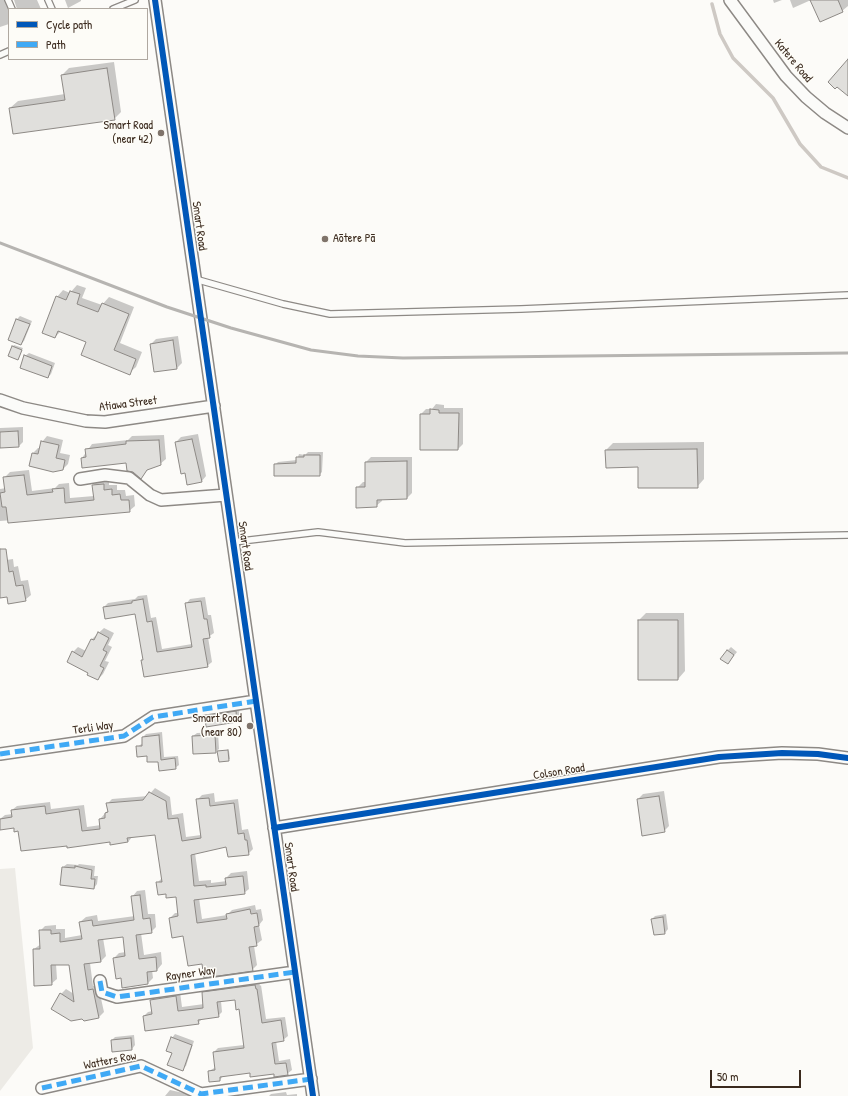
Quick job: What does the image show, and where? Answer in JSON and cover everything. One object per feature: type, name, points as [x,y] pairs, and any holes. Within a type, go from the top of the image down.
[{"type":"street","name":"Smart Road","points":[[155,0],[313,1096]]},
{"type":"street","name":"Katere Road","points":[[730,0],[786,76],[806,97],[825,113],[848,128]]},
{"type":"street","name":"Atiawa Street","points":[[0,400],[23,408],[86,421],[105,422],[214,406]]},
{"type":"street","points":[[80,479],[105,474],[129,478],[150,495],[161,500],[226,495]]},
{"type":"street","name":"Terli Way","points":[[0,754],[124,736],[153,717],[256,701]]},
{"type":"street","name":"Colson Road","points":[[274,828],[741,755],[782,753],[818,754],[848,758]]},
{"type":"street","name":"Rayner Way","points":[[100,981],[102,992],[117,997],[294,972]]},
{"type":"street","name":"Watters Row","points":[[42,1088],[141,1066],[201,1095],[311,1079]]},
{"type":"lane","points":[[115,8],[135,0]]},
{"type":"lane","points":[[195,279],[283,304],[330,314],[521,309],[848,295]]},
{"type":"lane","points":[[233,542],[318,532],[406,543],[848,535]]},
{"type":"shaded area","points":[[15,868],[33,1048],[0,1091],[0,869]]},
{"type":"building","points":[[810,0],[838,0],[843,12],[820,22]]},
{"type":"building","points":[[848,59],[848,96],[837,87],[835,89],[828,82]]},
{"type":"building","points":[[107,68],[115,120],[13,134],[9,108],[65,100],[61,75]]},
{"type":"building","points":[[70,291],[80,294],[77,304],[98,312],[102,303],[129,314],[114,350],[136,359],[130,375],[81,355],[86,342],[58,331],[55,338],[42,333],[56,296],[66,300]]},
{"type":"building","points":[[16,319],[30,324],[21,345],[8,340]]},
{"type":"building","points":[[173,340],[177,369],[154,372],[150,344]]},
{"type":"building","points":[[12,346],[22,350],[18,360],[8,356]]},
{"type":"building","points":[[24,355],[52,366],[48,378],[20,368]]},
{"type":"building","points":[[430,409],[439,410],[439,413],[459,413],[458,450],[420,450],[420,414],[430,414]]},
{"type":"building","points":[[18,431],[19,447],[0,448],[0,432]]},
{"type":"building","points":[[192,439],[202,482],[187,485],[185,473],[181,474],[175,442]]},
{"type":"building","points":[[159,440],[161,465],[147,470],[141,479],[133,472],[127,471],[126,463],[82,468],[81,458],[86,457],[85,449],[126,444],[126,441]]},
{"type":"building","points":[[41,441],[59,445],[56,458],[65,460],[63,470],[53,472],[29,466],[32,453],[38,454]]},
{"type":"building","points":[[697,449],[698,488],[638,488],[638,467],[606,468],[605,450]]},
{"type":"building","points":[[304,455],[320,455],[320,476],[274,476],[274,464],[296,463],[296,457],[304,457]]},
{"type":"building","points":[[407,461],[407,499],[377,500],[377,507],[356,508],[356,487],[365,487],[365,462]]},
{"type":"building","points":[[24,475],[27,495],[53,492],[52,489],[64,488],[65,503],[94,500],[92,485],[104,484],[104,490],[112,489],[112,495],[120,494],[121,500],[129,500],[130,512],[8,523],[6,507],[2,507],[0,493],[5,492],[3,477]]},
{"type":"building","points":[[0,549],[6,549],[9,572],[13,571],[16,586],[23,585],[26,601],[8,604],[7,597],[0,598]]},
{"type":"building","points":[[143,599],[147,622],[152,621],[157,652],[192,647],[185,603],[201,601],[204,619],[207,619],[210,638],[203,639],[208,667],[144,677],[141,660],[143,660],[135,614],[105,619],[103,607],[132,603],[132,601]]},
{"type":"building","points":[[638,620],[678,620],[678,680],[638,680]]},
{"type":"building","points":[[98,632],[109,638],[103,650],[107,652],[100,666],[104,668],[98,680],[67,662],[72,651],[82,657],[91,639],[94,640]]},
{"type":"building","points":[[727,650],[734,655],[728,664],[720,659]]},
{"type":"building","points":[[236,711],[237,722],[206,727],[205,716]]},
{"type":"building","points":[[159,735],[161,760],[175,758],[176,769],[159,771],[158,762],[147,762],[147,756],[137,757],[136,746],[142,746],[142,737]]},
{"type":"building","points":[[215,735],[216,753],[193,754],[192,736]]},
{"type":"building","points":[[228,750],[229,761],[219,762],[217,751]]},
{"type":"building","points":[[149,792],[166,801],[168,819],[178,818],[182,841],[201,838],[196,799],[209,798],[210,806],[234,803],[238,834],[244,833],[245,840],[247,840],[249,855],[228,857],[226,847],[191,855],[194,886],[206,885],[206,887],[226,885],[225,878],[243,876],[245,894],[194,900],[197,923],[227,919],[226,914],[250,909],[251,914],[257,913],[259,926],[254,927],[257,946],[249,947],[253,971],[204,978],[202,964],[188,966],[183,936],[172,938],[169,918],[178,916],[176,897],[166,898],[166,894],[158,895],[156,882],[162,882],[155,835],[127,838],[128,842],[110,845],[110,842],[67,848],[67,846],[21,851],[18,831],[14,832],[14,828],[0,830],[0,819],[12,817],[11,810],[45,806],[46,814],[79,809],[82,831],[100,829],[99,819],[105,818],[105,813],[108,812],[106,803],[143,800]]},
{"type":"building","points":[[659,796],[665,832],[642,836],[637,799]]},
{"type":"building","points":[[75,866],[92,870],[91,879],[95,879],[94,889],[60,885],[62,867],[75,868]]},
{"type":"building","points":[[140,895],[143,919],[150,918],[152,933],[136,935],[139,959],[156,957],[157,971],[147,972],[148,984],[122,988],[121,978],[116,979],[113,958],[125,956],[123,937],[98,940],[101,962],[84,964],[88,990],[93,989],[99,1018],[84,1021],[82,1019],[71,1021],[51,1009],[60,993],[74,1002],[69,965],[51,965],[52,985],[34,986],[33,949],[40,949],[39,930],[51,930],[51,934],[60,933],[60,942],[82,939],[79,922],[92,920],[93,926],[134,920],[131,896]]},
{"type":"building","points":[[663,917],[665,934],[654,935],[651,919]]},
{"type":"building","points":[[255,985],[257,989],[262,1023],[281,1020],[284,1041],[272,1043],[275,1064],[286,1063],[288,1075],[274,1077],[274,1074],[250,1077],[250,1073],[220,1077],[220,1081],[209,1082],[208,1071],[215,1070],[213,1052],[244,1048],[239,1009],[236,1010],[235,1000],[217,1002],[219,1017],[198,1020],[199,1024],[145,1031],[143,1016],[152,1014],[150,1000],[176,996],[178,1011],[203,1008],[202,992]]},
{"type":"building","points":[[171,1037],[192,1045],[183,1071],[167,1065],[172,1053],[166,1051]]},
{"type":"building","points":[[131,1038],[132,1050],[112,1052],[111,1040]]},
{"type":"waterway","points":[[712,4],[720,34],[733,58],[773,98],[800,144],[821,167],[848,178]]},
{"type":"railway","points":[[0,243],[167,307],[231,328],[311,350],[358,356],[403,358],[848,353]]},
{"type":"marked path","points":[[0,754],[124,736],[153,717],[256,701]]},
{"type":"marked path","points":[[100,981],[102,992],[117,997],[295,972]]},
{"type":"marked path","points":[[42,1088],[141,1066],[201,1094],[311,1079]]},
{"type":"cycle path","points":[[155,0],[313,1096]]},
{"type":"cycle path","points":[[274,828],[719,757],[782,753],[818,754],[848,758]]},
{"type":"place","name":"Smart Road (near 42)","points":[[161,133]]},
{"type":"place","name":"Aōtere Pā","points":[[325,239]]},
{"type":"place","name":"Smart Road (near 80)","points":[[250,726]]}]
